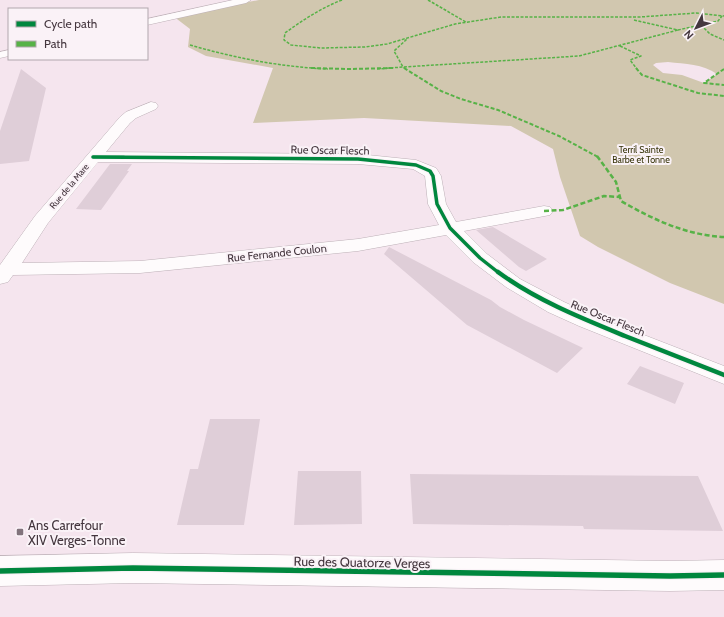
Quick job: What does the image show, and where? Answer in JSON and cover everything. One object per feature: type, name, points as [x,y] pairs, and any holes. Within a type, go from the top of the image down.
[{"type":"street","points":[[148,22],[246,0]]},
{"type":"street","name":"Rue de la Mare","points":[[3,275],[41,220],[125,120],[131,115],[151,106]]},
{"type":"street","name":"Rue Oscar Flesch","points":[[93,157],[358,159],[416,164],[430,171],[433,176],[437,204],[450,228],[480,258],[497,272],[531,294],[587,321],[724,374]]},
{"type":"street","name":"Rue Fernande Coulon","points":[[3,275],[140,267],[358,245],[544,211]]},
{"type":"street","name":"Rue des Quatorze Verges","points":[[0,571],[133,568],[670,576],[724,575]]},
{"type":"green space","name":"Terril Sainte Barbe et Tonne","points":[[259,0],[724,0],[724,304],[670,283],[598,247],[580,236],[560,177],[553,149],[511,126],[364,118],[253,123],[273,68],[206,56],[188,47],[190,29],[173,16]],"holes":[[[668,62],[700,66],[717,74],[704,83],[682,75],[663,73],[653,65],[656,63]]]},
{"type":"building","points":[[21,69],[46,88],[29,161],[0,164],[0,131]]},
{"type":"building","points":[[110,164],[132,164],[127,171],[129,171],[101,210],[76,209]]},
{"type":"building","points":[[493,227],[547,259],[526,271],[519,267],[476,230]]},
{"type":"building","points":[[389,247],[491,300],[500,307],[524,320],[583,348],[557,373],[467,325],[384,254]]},
{"type":"building","points":[[640,366],[684,383],[675,404],[627,384]]},
{"type":"building","points":[[210,419],[260,419],[244,525],[177,525],[190,469],[198,469]]},
{"type":"building","points":[[298,471],[361,471],[362,524],[294,525]]},
{"type":"building","points":[[410,474],[698,476],[723,531],[584,529],[583,526],[413,524]]},
{"type":"marked path","points":[[342,0],[312,14],[285,33],[284,40],[291,45],[321,48],[365,47],[387,44],[455,24],[501,17],[640,17],[696,13],[724,16]]},
{"type":"marked path","points":[[428,0],[466,22]]},
{"type":"marked path","points":[[634,20],[678,30],[718,21],[722,16]]},
{"type":"marked path","points":[[701,25],[710,34],[724,40]]},
{"type":"marked path","points":[[678,30],[579,56],[403,67],[441,91],[461,99],[498,110],[559,136],[598,157],[616,182],[621,201],[645,214],[670,226],[683,230],[697,234],[724,237]]},
{"type":"marked path","points":[[190,45],[242,59],[269,63],[322,68],[376,69],[403,67],[394,51],[407,39]]},
{"type":"marked path","points":[[620,46],[641,56],[630,60],[642,75],[698,93],[724,96]]},
{"type":"marked path","points":[[724,69],[704,83],[724,85]]},
{"type":"marked path","points":[[544,211],[563,210],[604,196],[620,197]]},
{"type":"cycle path","points":[[93,157],[358,159],[416,165],[430,171],[433,176],[437,204],[450,228],[480,258],[513,283],[556,307],[587,321],[724,375]]},
{"type":"cycle path","points":[[0,571],[133,568],[670,576],[724,575]]},
{"type":"place","name":"Ans Carrefour XIV Verges-Tonne","points":[[20,532]]}]
